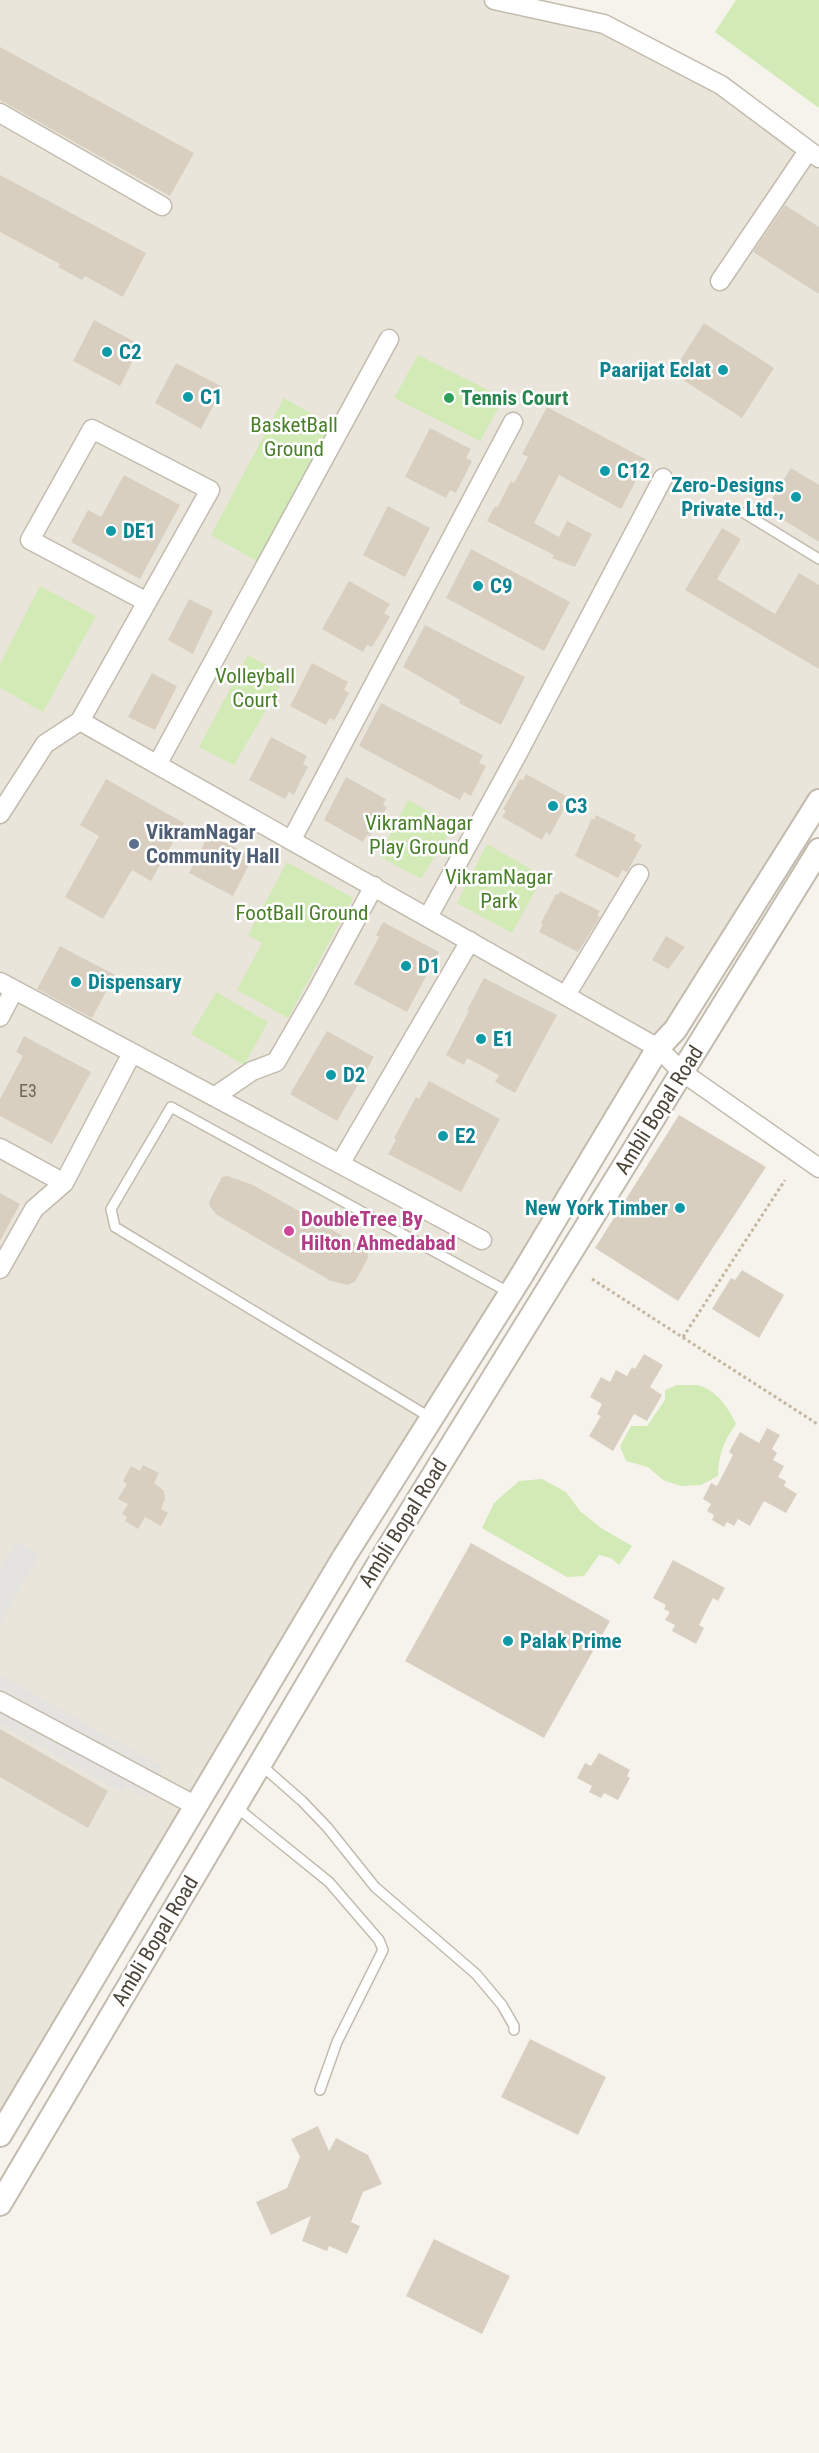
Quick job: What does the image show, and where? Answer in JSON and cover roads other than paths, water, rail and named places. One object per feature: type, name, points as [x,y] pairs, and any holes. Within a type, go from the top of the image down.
[{"type":"street","points":[[494,0],[603,24],[721,85],[814,154],[720,281]]},
{"type":"street","points":[[0,113],[162,206]]},
{"type":"street","points":[[158,763],[389,339]]},
{"type":"street","points":[[292,840],[513,423]]},
{"type":"street","points":[[0,814],[45,744],[80,721],[147,602],[210,490],[92,429],[30,540],[147,602]]},
{"type":"street","points":[[428,917],[524,742],[663,478]]},
{"type":"street","points":[[80,721],[158,763],[658,1048],[682,1072],[819,1168]]},
{"type":"street","name":"Ambli Bopal Road","points":[[2,2126],[344,1557],[510,1293],[658,1048],[675,1030],[819,801]]},
{"type":"street","name":"Ambli Bopal Road","points":[[0,2204],[382,1557],[819,850]]},
{"type":"street","points":[[566,995],[639,874]]},
{"type":"street","points":[[214,1097],[252,1071],[276,1062],[374,886]]},
{"type":"street","points":[[340,1164],[470,941]]},
{"type":"street","points":[[0,1017],[7,986],[482,1240]]},
{"type":"street","points":[[0,1269],[34,1209],[63,1183],[132,1053]]},
{"type":"street","points":[[0,1148],[63,1183]]},
{"type":"street","points":[[0,1701],[196,1806]]},
{"type":"street","points":[[2,2126],[37,2142]]},
{"type":"lane","points":[[744,513],[819,559]]},
{"type":"lane","points":[[432,1418],[115,1227],[111,1209],[171,1107],[510,1293]]},
{"type":"lane","points":[[259,1764],[302,1801],[327,1827],[375,1887],[476,1974],[502,2006],[514,2030]]},
{"type":"lane","points":[[235,1806],[329,1882],[374,1934],[383,1950],[337,2042],[320,2090]]},
{"type":"place","name":"C2","points":[[107,352]]},
{"type":"place","name":"Paarijat Eclat","points":[[723,370]]},
{"type":"place","name":"C1","points":[[188,397]]},
{"type":"place","name":"Tennis Court","points":[[449,398]]},
{"type":"place","name":"C12","points":[[605,471]]},
{"type":"place","name":"Zero-Designs Private Ltd.,","points":[[796,497]]},
{"type":"place","name":"DE1","points":[[111,531]]},
{"type":"place","name":"C9","points":[[478,586]]},
{"type":"place","name":"C3","points":[[553,806]]},
{"type":"place","name":"VikramNagar Community Hall","points":[[134,844]]},
{"type":"place","name":"D1","points":[[406,966]]},
{"type":"place","name":"Dispensary","points":[[76,982]]},
{"type":"place","name":"E1","points":[[481,1039]]},
{"type":"place","name":"D2","points":[[331,1075]]},
{"type":"place","name":"E2","points":[[443,1136]]},
{"type":"place","name":"New York Timber","points":[[680,1208]]},
{"type":"place","name":"DoubleTree By Hilton Ahmedabad","points":[[289,1231]]},
{"type":"place","name":"Palak Prime","points":[[508,1641]]},
{"type":"park label","name":"BasketBall Ground","points":[[294,437]]},
{"type":"park label","name":"Volleyball Court","points":[[255,688]]},
{"type":"park label","name":"VikramNagar Play Ground","points":[[419,835]]},
{"type":"park label","name":"VikramNagar Park","points":[[499,889]]},
{"type":"park label","name":"FootBall Ground","points":[[302,913]]}]
